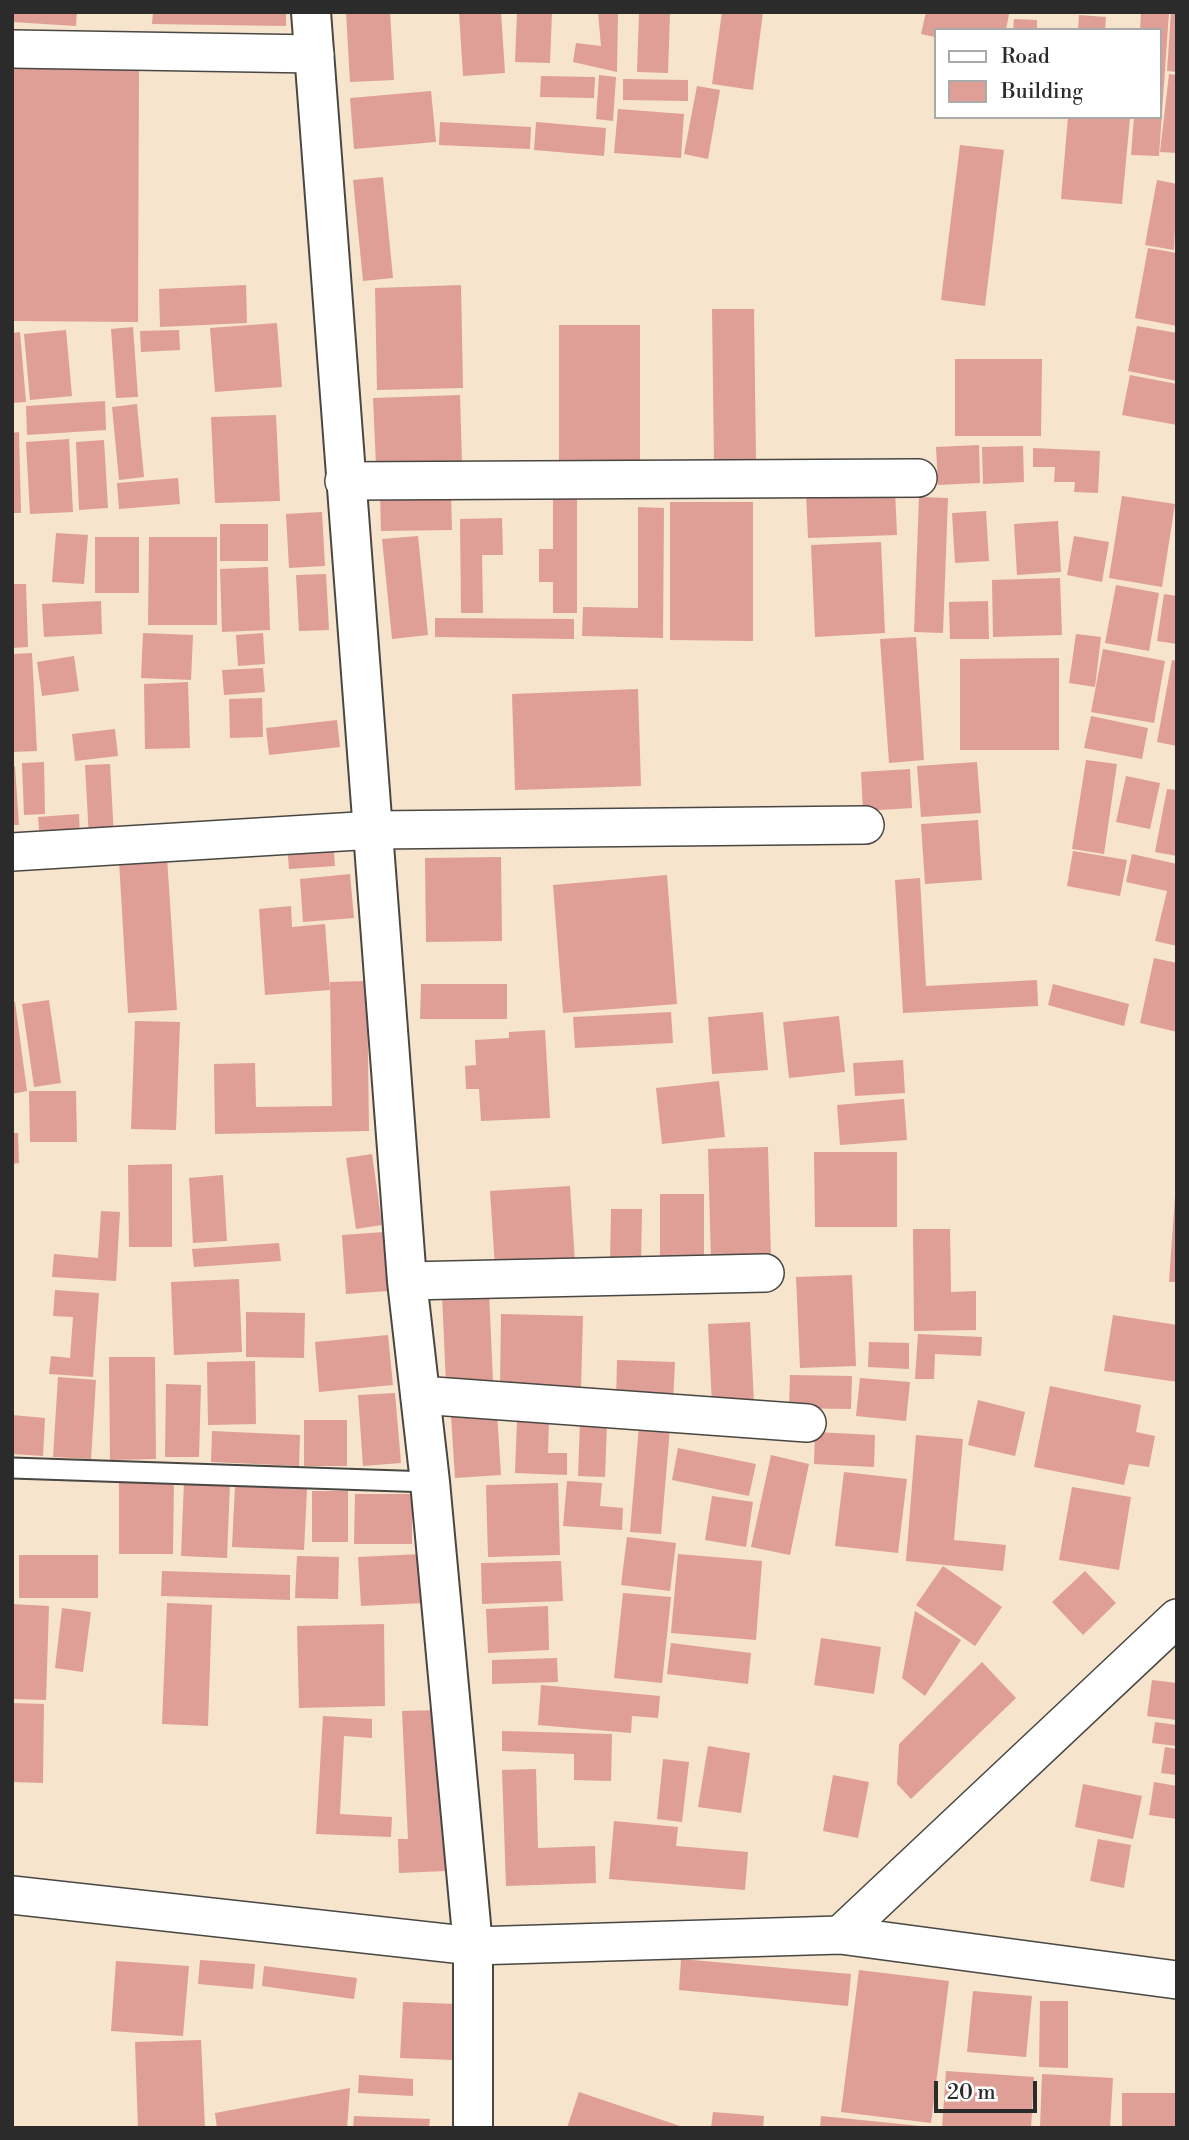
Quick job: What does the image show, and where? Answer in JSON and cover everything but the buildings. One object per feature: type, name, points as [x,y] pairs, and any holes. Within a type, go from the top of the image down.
[{"type":"street","points":[[311,12],[344,481],[374,830],[407,1281],[430,1482],[473,1946],[473,2128]]},
{"type":"street","points":[[12,49],[315,54]]},
{"type":"street","points":[[344,481],[918,478]]},
{"type":"street","points":[[12,852],[374,830],[864,825]]},
{"type":"street","points":[[407,1281],[765,1273]]},
{"type":"street","points":[[420,1395],[807,1423]]},
{"type":"street","points":[[840,1935],[1177,1618]]},
{"type":"street","points":[[12,1895],[473,1946],[840,1935],[1177,1980]]},
{"type":"lane","points":[[12,1468],[430,1482]]}]
